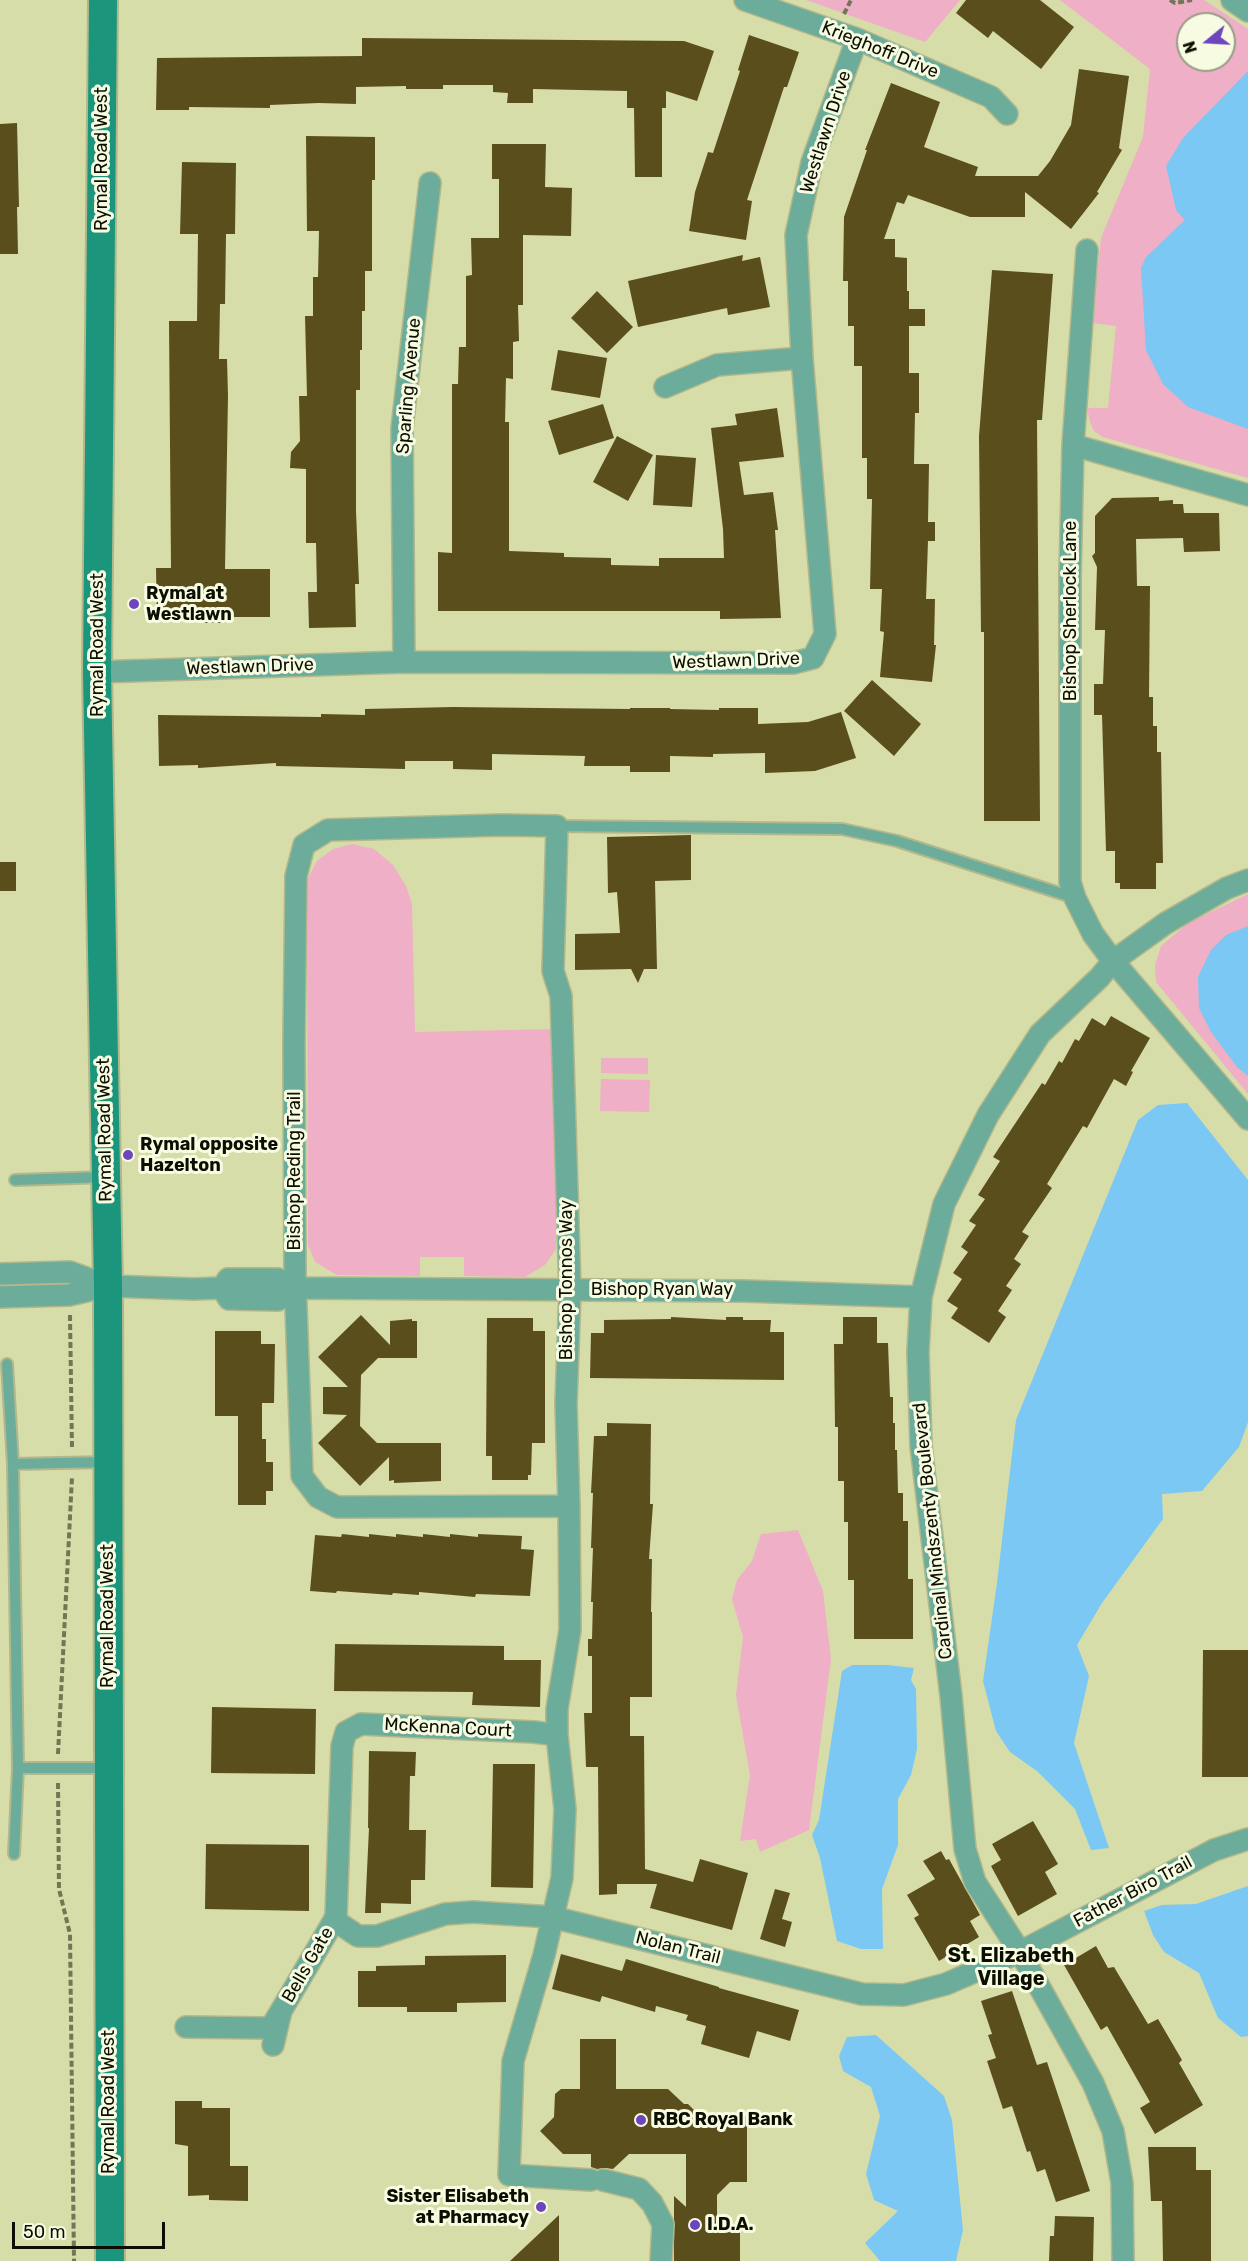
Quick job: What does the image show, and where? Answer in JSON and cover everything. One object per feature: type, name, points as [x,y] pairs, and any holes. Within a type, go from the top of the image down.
[{"type":"main road","name":"Rymal Road West","points":[[103,0],[97,672],[108,1286],[110,2261]]},
{"type":"street","name":"Krieghoff Drive","points":[[745,0],[857,39],[991,97],[1007,114]]},
{"type":"street","points":[[1232,0],[1248,11]]},
{"type":"street","name":"Westlawn Drive","points":[[97,672],[404,662],[793,663],[813,658],[825,634],[802,358],[796,235],[812,162],[857,39]]},
{"type":"street","name":"Sparling Avenue","points":[[404,662],[402,428],[430,183]]},
{"type":"street","name":"Bishop Sherlock Lane","points":[[1087,250],[1073,445],[1070,578],[1070,882],[1075,898],[1094,934],[1113,961],[1248,1119]]},
{"type":"street","points":[[664,387],[717,365],[802,358]]},
{"type":"street","points":[[1073,445],[1248,495]]},
{"type":"street","name":"Bishop Reding Trail","points":[[557,826],[502,825],[328,831],[304,844],[296,876],[295,1288],[302,1476],[318,1497],[337,1507],[364,1508],[569,1506]]},
{"type":"street","name":"Bishop Tonnos Way","points":[[557,826],[553,971],[561,996],[570,1290],[566,1404],[570,1630],[557,1709],[558,1735]]},
{"type":"street","name":"Cardinal Mindszenty Boulevard","points":[[1123,2261],[1122,2183],[1113,2131],[1093,2083],[1020,1952],[975,1881],[965,1849],[951,1696],[921,1446],[918,1374],[921,1297],[944,1204],[988,1115],[1041,1034],[1100,977],[1113,961],[1166,923],[1227,888],[1248,880]]},
{"type":"street","points":[[0,1274],[70,1272],[108,1286]]},
{"type":"street","name":"Bishop Ryan Way","points":[[108,1286],[222,1288],[228,1279],[278,1279],[295,1288],[744,1291],[921,1297]]},
{"type":"street","points":[[0,1297],[69,1296],[108,1286]]},
{"type":"street","name":"McKenna Court","points":[[334,1920],[336,1917],[342,1746],[346,1732],[361,1724],[558,1735]]},
{"type":"street","points":[[558,1735],[565,1809],[562,1878],[544,1955],[513,2061],[509,2175],[597,2180],[639,2189],[652,2204],[663,2224],[661,2261]]},
{"type":"street","name":"Father Biro Trail","points":[[1020,1952],[1214,1850],[1248,1839]]},
{"type":"street","name":"Nolan Trail","points":[[334,1920],[358,1935],[377,1936],[446,1914],[473,1912],[552,1917],[862,1994],[904,1995],[946,1984],[1020,1952]]},
{"type":"street","name":"Bells Gate","points":[[186,2027],[265,2028],[272,2026],[334,1920]]},
{"type":"street","name":"Bells Gate","points":[[273,2045],[281,2011]]},
{"type":"lane","points":[[557,826],[842,829],[897,841],[1075,898]]},
{"type":"lane","points":[[15,1180],[106,1177]]},
{"type":"lane","points":[[7,1364],[13,1464],[18,1768],[15,1854]]},
{"type":"lane","points":[[13,1464],[108,1462]]},
{"type":"lane","points":[[18,1768],[109,1768]]},
{"type":"path","points":[[1170,0],[1174,3],[1192,0]]},
{"type":"shaded area","points":[[806,0],[960,0],[925,42]]},
{"type":"shaded area","points":[[1060,0],[1204,0],[1222,12],[1176,12],[1176,72],[1236,72],[1236,21],[1248,29],[1248,478],[1103,437],[1094,431],[1090,422],[1087,408],[1108,408],[1116,326],[1092,323],[1101,238],[1143,137],[1150,69]]},
{"type":"shaded area","points":[[352,844],[374,849],[393,865],[406,886],[412,904],[415,1032],[556,1029],[556,1249],[545,1265],[525,1277],[464,1276],[464,1257],[420,1257],[420,1276],[337,1275],[315,1262],[308,1245],[307,880],[317,861],[333,849]]},
{"type":"shaded area","points":[[1248,894],[1248,1094],[1156,982],[1155,965],[1161,946],[1188,923]]},
{"type":"shaded area","points":[[601,1058],[648,1058],[648,1074],[601,1073]]},
{"type":"shaded area","points":[[601,1079],[650,1080],[649,1112],[600,1111]]},
{"type":"shaded area","points":[[798,1530],[823,1591],[831,1659],[809,1830],[760,1852],[756,1839],[740,1841],[750,1775],[736,1695],[743,1637],[732,1599],[737,1580],[752,1561],[761,1534]]},
{"type":"water","points":[[1248,71],[1248,429],[1188,407],[1163,384],[1146,350],[1141,268],[1146,257],[1185,220],[1176,210],[1166,166],[1183,138]]},
{"type":"water","points":[[1248,926],[1248,1076],[1237,1067],[1211,1032],[1199,1008],[1198,977],[1211,950],[1226,935]]},
{"type":"water","points":[[1187,1103],[1248,1180],[1248,1422],[1239,1447],[1202,1491],[1162,1494],[1163,1519],[1102,1603],[1077,1645],[1089,1676],[1074,1743],[1109,1848],[1091,1850],[1075,1809],[1037,1771],[1010,1752],[996,1731],[983,1681],[1016,1420],[1138,1120],[1158,1105]]},
{"type":"water","points":[[852,1665],[914,1668],[911,1680],[916,1689],[917,1749],[911,1775],[898,1799],[898,1845],[882,1889],[883,1949],[861,1949],[837,1941],[820,1858],[812,1835],[819,1820],[842,1671]]},
{"type":"water","points":[[1248,1886],[1248,2036],[1241,2037],[1218,2018],[1199,1973],[1164,1952],[1153,1935],[1144,1911],[1162,1905],[1196,1904]]},
{"type":"water","points":[[876,2035],[944,2096],[952,2120],[963,2230],[956,2261],[880,2261],[865,2243],[898,2211],[874,2200],[866,2174],[880,2116],[871,2087],[843,2071],[839,2056],[847,2037]]},
{"type":"building","points":[[966,0],[1040,0],[1074,27],[1041,69],[993,31],[988,38],[956,13]]},
{"type":"building","points":[[749,35],[799,52],[787,87],[784,87],[747,200],[752,201],[746,240],[689,231],[695,192],[708,152],[713,153],[740,71],[738,70]]},
{"type":"building","points":[[362,38],[684,41],[714,51],[697,101],[666,91],[666,108],[662,108],[662,177],[635,177],[634,108],[627,108],[627,91],[533,89],[533,103],[507,103],[508,93],[493,92],[493,85],[443,85],[443,89],[406,89],[406,86],[356,87],[356,104],[319,103],[270,105],[270,108],[189,107],[189,110],[156,110],[157,58],[362,56]]},
{"type":"building","points":[[1079,69],[1129,76],[1119,148],[1122,150],[1097,192],[1099,193],[1071,229],[1025,192],[1025,217],[970,217],[908,195],[904,204],[897,202],[884,239],[895,239],[895,257],[907,258],[909,309],[925,309],[925,326],[909,326],[909,373],[919,373],[919,413],[915,413],[914,464],[929,464],[928,522],[935,522],[935,541],[928,541],[926,599],[935,599],[934,645],[936,645],[932,682],[880,677],[884,632],[880,631],[882,589],[870,589],[872,499],[867,499],[867,458],[862,458],[862,366],[854,366],[854,326],[848,326],[848,281],[843,281],[844,217],[867,150],[865,150],[891,83],[940,102],[924,147],[978,167],[975,176],[1038,176],[1050,161],[1071,125]]},
{"type":"building","points":[[17,123],[18,254],[0,254],[0,124]]},
{"type":"building","points":[[306,136],[375,137],[375,180],[372,180],[372,271],[365,271],[360,390],[356,390],[356,511],[359,584],[355,584],[356,627],[309,628],[308,592],[317,592],[316,543],[306,543],[306,469],[290,468],[291,452],[300,441],[299,396],[307,396],[305,316],[313,316],[313,277],[318,277],[319,231],[307,231]]},
{"type":"building","points":[[492,144],[546,144],[545,187],[572,188],[571,236],[523,235],[523,305],[518,305],[519,341],[513,342],[513,379],[506,378],[505,422],[509,422],[509,551],[564,553],[564,557],[611,558],[611,565],[659,566],[659,558],[724,558],[723,529],[711,428],[737,425],[735,414],[777,408],[784,457],[739,462],[744,495],[773,492],[778,530],[775,530],[781,618],[720,619],[720,611],[438,611],[438,552],[452,553],[452,384],[458,384],[459,347],[466,347],[466,276],[472,275],[471,238],[499,238],[499,179],[492,179]]},
{"type":"building","points":[[182,162],[236,163],[235,234],[226,234],[225,304],[220,304],[219,359],[227,359],[228,396],[225,569],[270,569],[270,617],[226,617],[226,623],[198,623],[198,619],[157,620],[156,568],[171,568],[169,321],[197,321],[198,234],[180,234]]},
{"type":"building","points":[[743,255],[742,261],[760,257],[770,307],[728,315],[727,308],[638,327],[628,281]]},
{"type":"building","points":[[992,270],[1053,274],[1042,420],[1037,420],[1040,821],[984,821],[984,632],[981,632],[979,436]]},
{"type":"building","points":[[597,291],[633,327],[607,353],[571,318]]},
{"type":"building","points":[[558,350],[607,358],[600,398],[551,390]]},
{"type":"building","points":[[603,404],[614,438],[559,455],[548,421]]},
{"type":"building","points":[[617,436],[653,455],[628,501],[593,482]]},
{"type":"building","points":[[656,455],[696,458],[692,507],[653,505]]},
{"type":"building","points":[[1159,497],[1159,501],[1173,500],[1173,504],[1183,504],[1184,513],[1219,513],[1220,551],[1184,552],[1183,538],[1136,539],[1137,586],[1150,586],[1149,697],[1153,697],[1153,726],[1157,726],[1157,752],[1161,752],[1163,863],[1156,863],[1156,889],[1120,889],[1120,883],[1115,883],[1115,851],[1106,851],[1102,715],[1094,715],[1094,684],[1103,684],[1105,630],[1095,630],[1097,567],[1092,556],[1095,553],[1095,516],[1112,498]]},
{"type":"building","points":[[872,680],[921,724],[894,756],[844,711]]},
{"type":"building","points":[[453,707],[719,710],[719,708],[758,708],[758,724],[808,722],[841,712],[856,758],[815,771],[765,773],[765,753],[713,754],[713,757],[670,756],[670,772],[630,772],[630,766],[584,766],[585,756],[492,754],[492,770],[453,769],[453,761],[405,761],[405,769],[276,766],[276,763],[198,768],[198,765],[159,766],[158,715],[321,717],[321,714],[365,715],[365,709]]},
{"type":"building","points":[[691,835],[691,880],[655,881],[657,969],[644,969],[638,983],[631,969],[575,970],[575,934],[620,933],[617,892],[608,893],[607,837]]},
{"type":"building","points":[[0,862],[16,862],[16,891],[0,891]]},
{"type":"building","points":[[1111,1016],[1150,1038],[1131,1071],[1133,1072],[1126,1086],[1114,1079],[1087,1128],[1083,1126],[1047,1184],[1052,1188],[1022,1232],[1029,1236],[1014,1259],[1021,1264],[1006,1286],[1012,1290],[998,1311],[1006,1317],[989,1343],[951,1318],[958,1308],[947,1301],[962,1279],[953,1273],[968,1252],[961,1247],[976,1225],[969,1221],[985,1199],[978,1195],[1000,1161],[993,1157],[1042,1083],[1045,1085],[1059,1061],[1062,1063],[1075,1039],[1079,1041],[1092,1018],[1105,1026]]},
{"type":"building","points":[[361,1315],[390,1345],[390,1321],[412,1319],[412,1321],[417,1321],[417,1358],[378,1358],[361,1375],[360,1426],[377,1443],[441,1443],[441,1481],[394,1483],[394,1480],[389,1481],[389,1457],[360,1486],[318,1443],[347,1415],[323,1414],[323,1387],[348,1387],[318,1357]]},
{"type":"building","points":[[671,1317],[726,1320],[726,1317],[743,1317],[743,1320],[771,1320],[770,1332],[784,1332],[784,1380],[590,1378],[591,1333],[604,1333],[604,1320],[671,1319]]},
{"type":"building","points":[[843,1317],[877,1317],[877,1343],[888,1343],[890,1397],[893,1397],[895,1450],[897,1450],[898,1493],[903,1493],[903,1521],[908,1521],[908,1579],[913,1579],[913,1639],[854,1639],[854,1580],[848,1580],[848,1522],[844,1522],[844,1481],[838,1481],[838,1427],[835,1427],[834,1344],[843,1344]]},
{"type":"building","points":[[487,1318],[533,1318],[533,1331],[545,1331],[545,1443],[532,1443],[531,1475],[528,1475],[528,1480],[492,1480],[492,1456],[486,1456]]},
{"type":"building","points":[[215,1331],[261,1331],[261,1344],[275,1344],[274,1403],[262,1403],[262,1439],[266,1439],[266,1462],[273,1462],[273,1491],[266,1491],[266,1505],[238,1505],[238,1416],[215,1416]]},
{"type":"building","points":[[607,1423],[651,1424],[650,1504],[653,1504],[649,1559],[652,1559],[652,1697],[630,1697],[630,1736],[644,1736],[645,1869],[693,1882],[700,1859],[748,1873],[732,1930],[650,1908],[657,1884],[617,1884],[617,1894],[599,1895],[598,1767],[586,1767],[584,1713],[592,1713],[592,1656],[588,1656],[588,1639],[592,1639],[593,1493],[591,1493],[594,1436],[607,1436]]},
{"type":"building","points":[[342,1534],[369,1537],[369,1534],[396,1537],[396,1534],[423,1537],[423,1534],[450,1537],[450,1534],[478,1537],[478,1534],[522,1536],[521,1549],[534,1550],[530,1596],[476,1594],[475,1597],[419,1592],[419,1595],[393,1593],[392,1595],[310,1591],[315,1535],[341,1537]]},
{"type":"building","points":[[335,1644],[504,1646],[504,1660],[541,1660],[540,1707],[472,1705],[473,1692],[334,1691]]},
{"type":"building","points":[[1203,1650],[1248,1650],[1248,1777],[1202,1777]]},
{"type":"building","points":[[212,1707],[316,1709],[315,1774],[211,1773]]},
{"type":"building","points":[[369,1751],[416,1752],[415,1776],[410,1776],[409,1830],[426,1830],[425,1880],[411,1880],[411,1904],[381,1903],[381,1913],[365,1913],[369,1828]]},
{"type":"building","points":[[493,1764],[535,1764],[533,1888],[491,1887]]},
{"type":"building","points":[[1033,1821],[1058,1864],[1045,1872],[1057,1894],[1018,1916],[991,1866],[1001,1860],[992,1844]]},
{"type":"building","points":[[206,1844],[309,1845],[309,1911],[205,1909]]},
{"type":"building","points":[[941,1851],[946,1860],[949,1859],[980,1915],[970,1921],[979,1937],[939,1961],[914,1918],[919,1915],[907,1895],[935,1879],[923,1861]]},
{"type":"building","points":[[775,1889],[790,1893],[782,1919],[792,1922],[785,1947],[760,1939]]},
{"type":"building","points":[[1096,1946],[1108,1968],[1114,1967],[1148,2024],[1158,2019],[1182,2060],[1179,2063],[1203,2105],[1155,2134],[1140,2108],[1150,2102],[1107,2026],[1101,2030],[1064,1965]]},
{"type":"building","points":[[561,1954],[622,1971],[626,1959],[799,2010],[790,2041],[757,2031],[749,2058],[701,2044],[706,2026],[686,2020],[688,2015],[656,2006],[655,2012],[602,1996],[600,2002],[552,1989]]},
{"type":"building","points":[[506,1955],[506,2002],[457,2003],[457,2012],[407,2012],[407,2007],[358,2007],[358,1971],[376,1971],[376,1966],[425,1965],[425,1956]]},
{"type":"building","points":[[1012,1991],[1037,2065],[1047,2062],[1090,2191],[1056,2202],[1045,2169],[1037,2172],[1030,2151],[1027,2152],[1012,2106],[1003,2109],[987,2061],[996,2058],[988,2035],[992,2034],[981,2001]]},
{"type":"building","points":[[580,2039],[616,2039],[616,2089],[668,2089],[703,2119],[705,2117],[708,2120],[712,2117],[714,2120],[718,2117],[721,2120],[724,2117],[728,2120],[732,2116],[747,2116],[747,2182],[730,2182],[717,2195],[717,2225],[740,2225],[740,2261],[674,2261],[674,2196],[686,2207],[686,2154],[629,2154],[613,2169],[597,2169],[591,2167],[591,2154],[563,2154],[540,2131],[554,2117],[555,2094],[561,2089],[580,2089]]},
{"type":"building","points":[[175,2101],[202,2101],[202,2108],[230,2108],[230,2166],[248,2166],[248,2201],[209,2200],[209,2195],[188,2196],[188,2146],[175,2144]]},
{"type":"building","points":[[1148,2147],[1196,2147],[1196,2170],[1211,2170],[1211,2261],[1163,2261],[1162,2201],[1151,2201]]},
{"type":"building","points":[[559,2215],[559,2261],[510,2261]]},
{"type":"building","points":[[1055,2216],[1094,2217],[1093,2261],[1049,2261],[1050,2236],[1054,2236]]},
{"type":"place","name":"Rymal at Westlawn","points":[[134,604]]},
{"type":"place","name":"Rymal opposite Hazelton","points":[[128,1155]]},
{"type":"place","name":"RBC Royal Bank","points":[[641,2120]]},
{"type":"place","name":"Sister Elisabeth at Pharmacy","points":[[541,2207]]},
{"type":"place","name":"I.D.A.","points":[[695,2225]]},
{"type":"district","name":"St. Elizabeth Village","points":[[1011,1968]]}]
